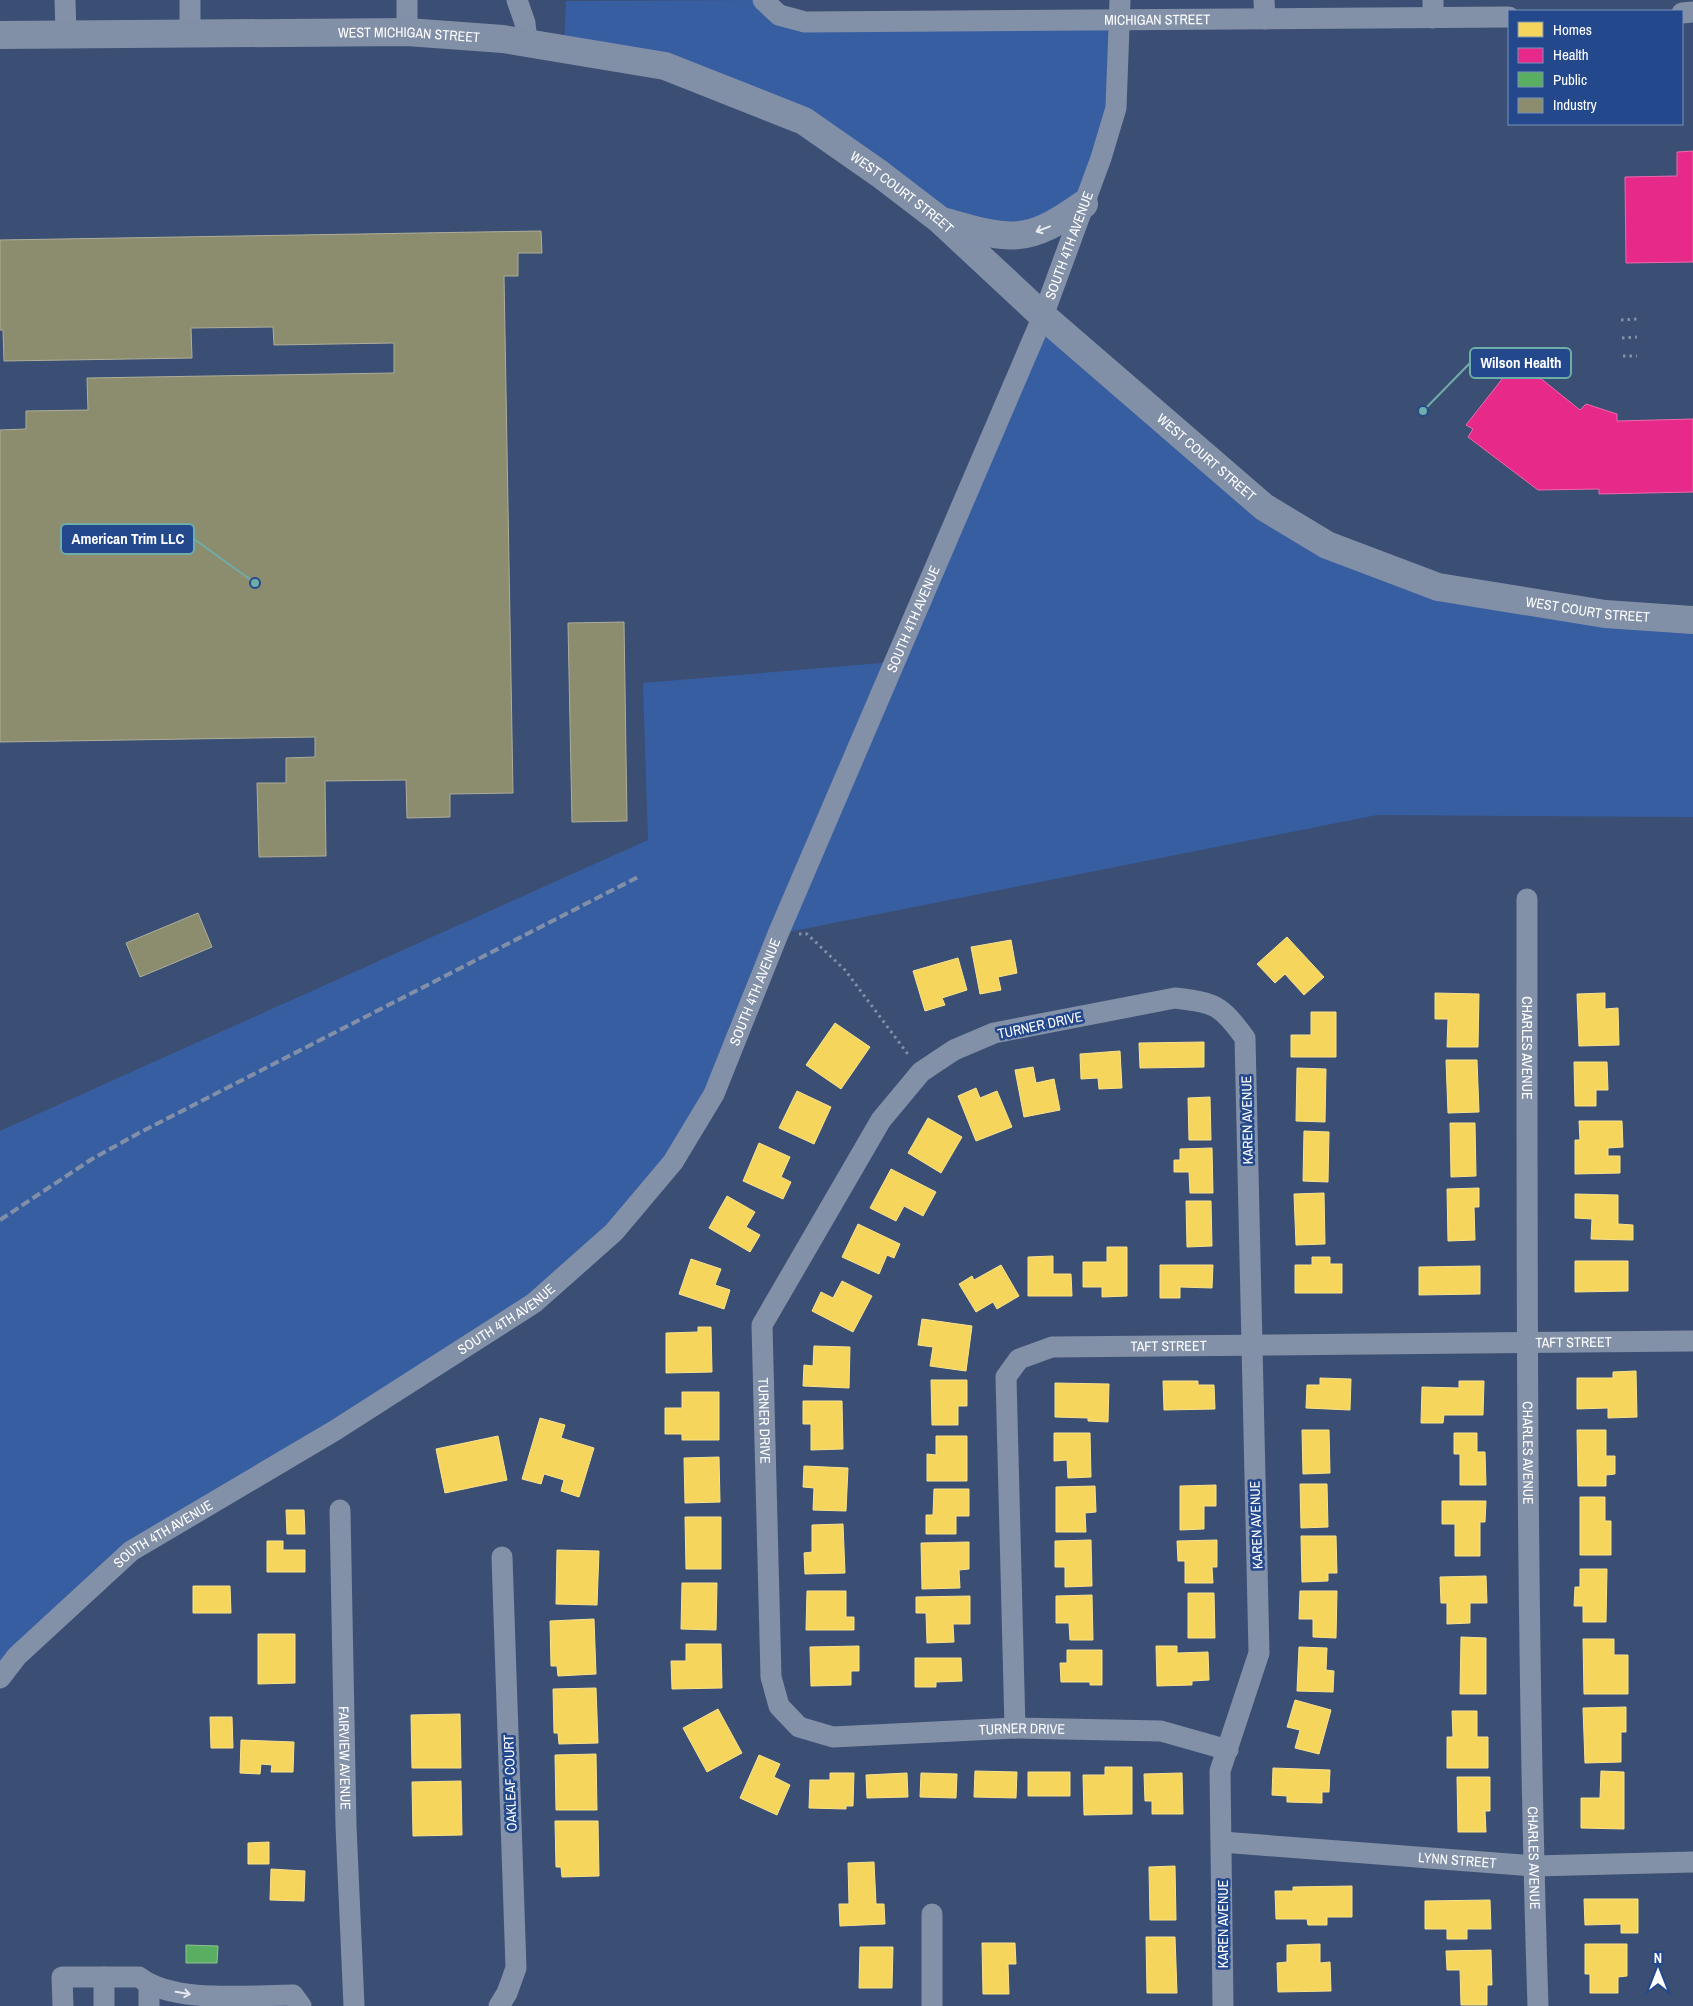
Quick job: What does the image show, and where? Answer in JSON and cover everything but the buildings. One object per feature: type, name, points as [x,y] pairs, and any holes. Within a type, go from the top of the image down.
[{"type":"main road","name":"WEST MICHIGAN STREET","points":[[0,35],[66,33],[406,32],[527,42],[665,66],[804,121]]},
{"type":"main road","name":"WEST COURT STREET","points":[[804,121],[940,220],[1043,316],[1264,507],[1327,545],[1438,587],[1605,614],[1693,620]]},
{"type":"main road","points":[[940,220],[991,235],[1027,236],[1056,224],[1084,204]]},
{"type":"street","points":[[66,0],[66,33]]},
{"type":"street","points":[[190,0],[190,33]]},
{"type":"street","points":[[406,0],[406,32]]},
{"type":"street","points":[[517,0],[527,42]]},
{"type":"street","name":"MICHIGAN STREET","points":[[763,0],[779,15],[805,22],[1120,10],[1433,9],[1508,17]]},
{"type":"street","name":"SOUTH 4TH AVENUE","points":[[0,1678],[17,1656],[130,1551],[334,1431],[534,1303],[614,1232],[673,1162],[714,1094],[826,820],[1043,316],[1101,158],[1116,108],[1120,10]]},
{"type":"street","name":"CHARLES AVENUE","points":[[1527,898],[1527,1342],[1534,1866],[1538,2006]]},
{"type":"street","name":"TURNER DRIVE","points":[[1228,1750],[1161,1731],[1016,1728],[832,1737],[799,1727],[779,1706],[771,1677],[762,1325],[881,1120],[921,1072],[954,1050],[994,1033],[1175,998],[1203,1001],[1224,1010],[1245,1038]]},
{"type":"street","name":"KAREN AVENUE","points":[[1224,2006],[1220,1771],[1260,1652],[1245,1038]]},
{"type":"street","name":"TAFT STREET","points":[[1016,1728],[1006,1377],[1019,1359],[1052,1347],[1693,1341]]},
{"type":"street","name":"FAIRVIEW AVENUE","points":[[340,1510],[346,1826],[354,2006]]},
{"type":"street","name":"OAKLEAF COURT","points":[[499,2006],[507,1993],[516,1968],[502,1556]]},
{"type":"street","name":"LYNN STREET","points":[[1222,1842],[1534,1866],[1693,1862]]},
{"type":"street","points":[[932,1914],[932,2006]]},
{"type":"street","points":[[63,2006],[62,1977],[139,1976],[149,1984],[187,1995],[293,1995],[301,2006]]},
{"type":"street","points":[[104,1977],[104,2006]]},
{"type":"street","points":[[149,1984],[149,2006]]},
{"type":"path","points":[[1621,320],[1636,319]]},
{"type":"path","points":[[1622,338],[1637,337]]},
{"type":"path","points":[[1623,356],[1637,356]]},
{"type":"path","points":[[778,934],[807,934],[845,970],[921,1072]]},
{"type":"shaded area","points":[[763,0],[779,15],[1121,20],[1116,108],[1084,204],[991,235],[804,121],[564,48],[566,1]]},
{"type":"shaded area","points":[[1043,316],[1264,507],[1439,587],[1693,620],[1693,817],[1377,815],[778,934],[673,1162],[534,1303],[131,1551],[0,1678],[0,1131],[648,840],[643,683],[894,662]]},
{"type":"railway","points":[[0,1220],[92,1159],[139,1133],[638,877]]},
{"type":"place","name":"Wilson Health","points":[[1423,411]]},
{"type":"place","name":"American Trim LLC","points":[[255,583]]}]
